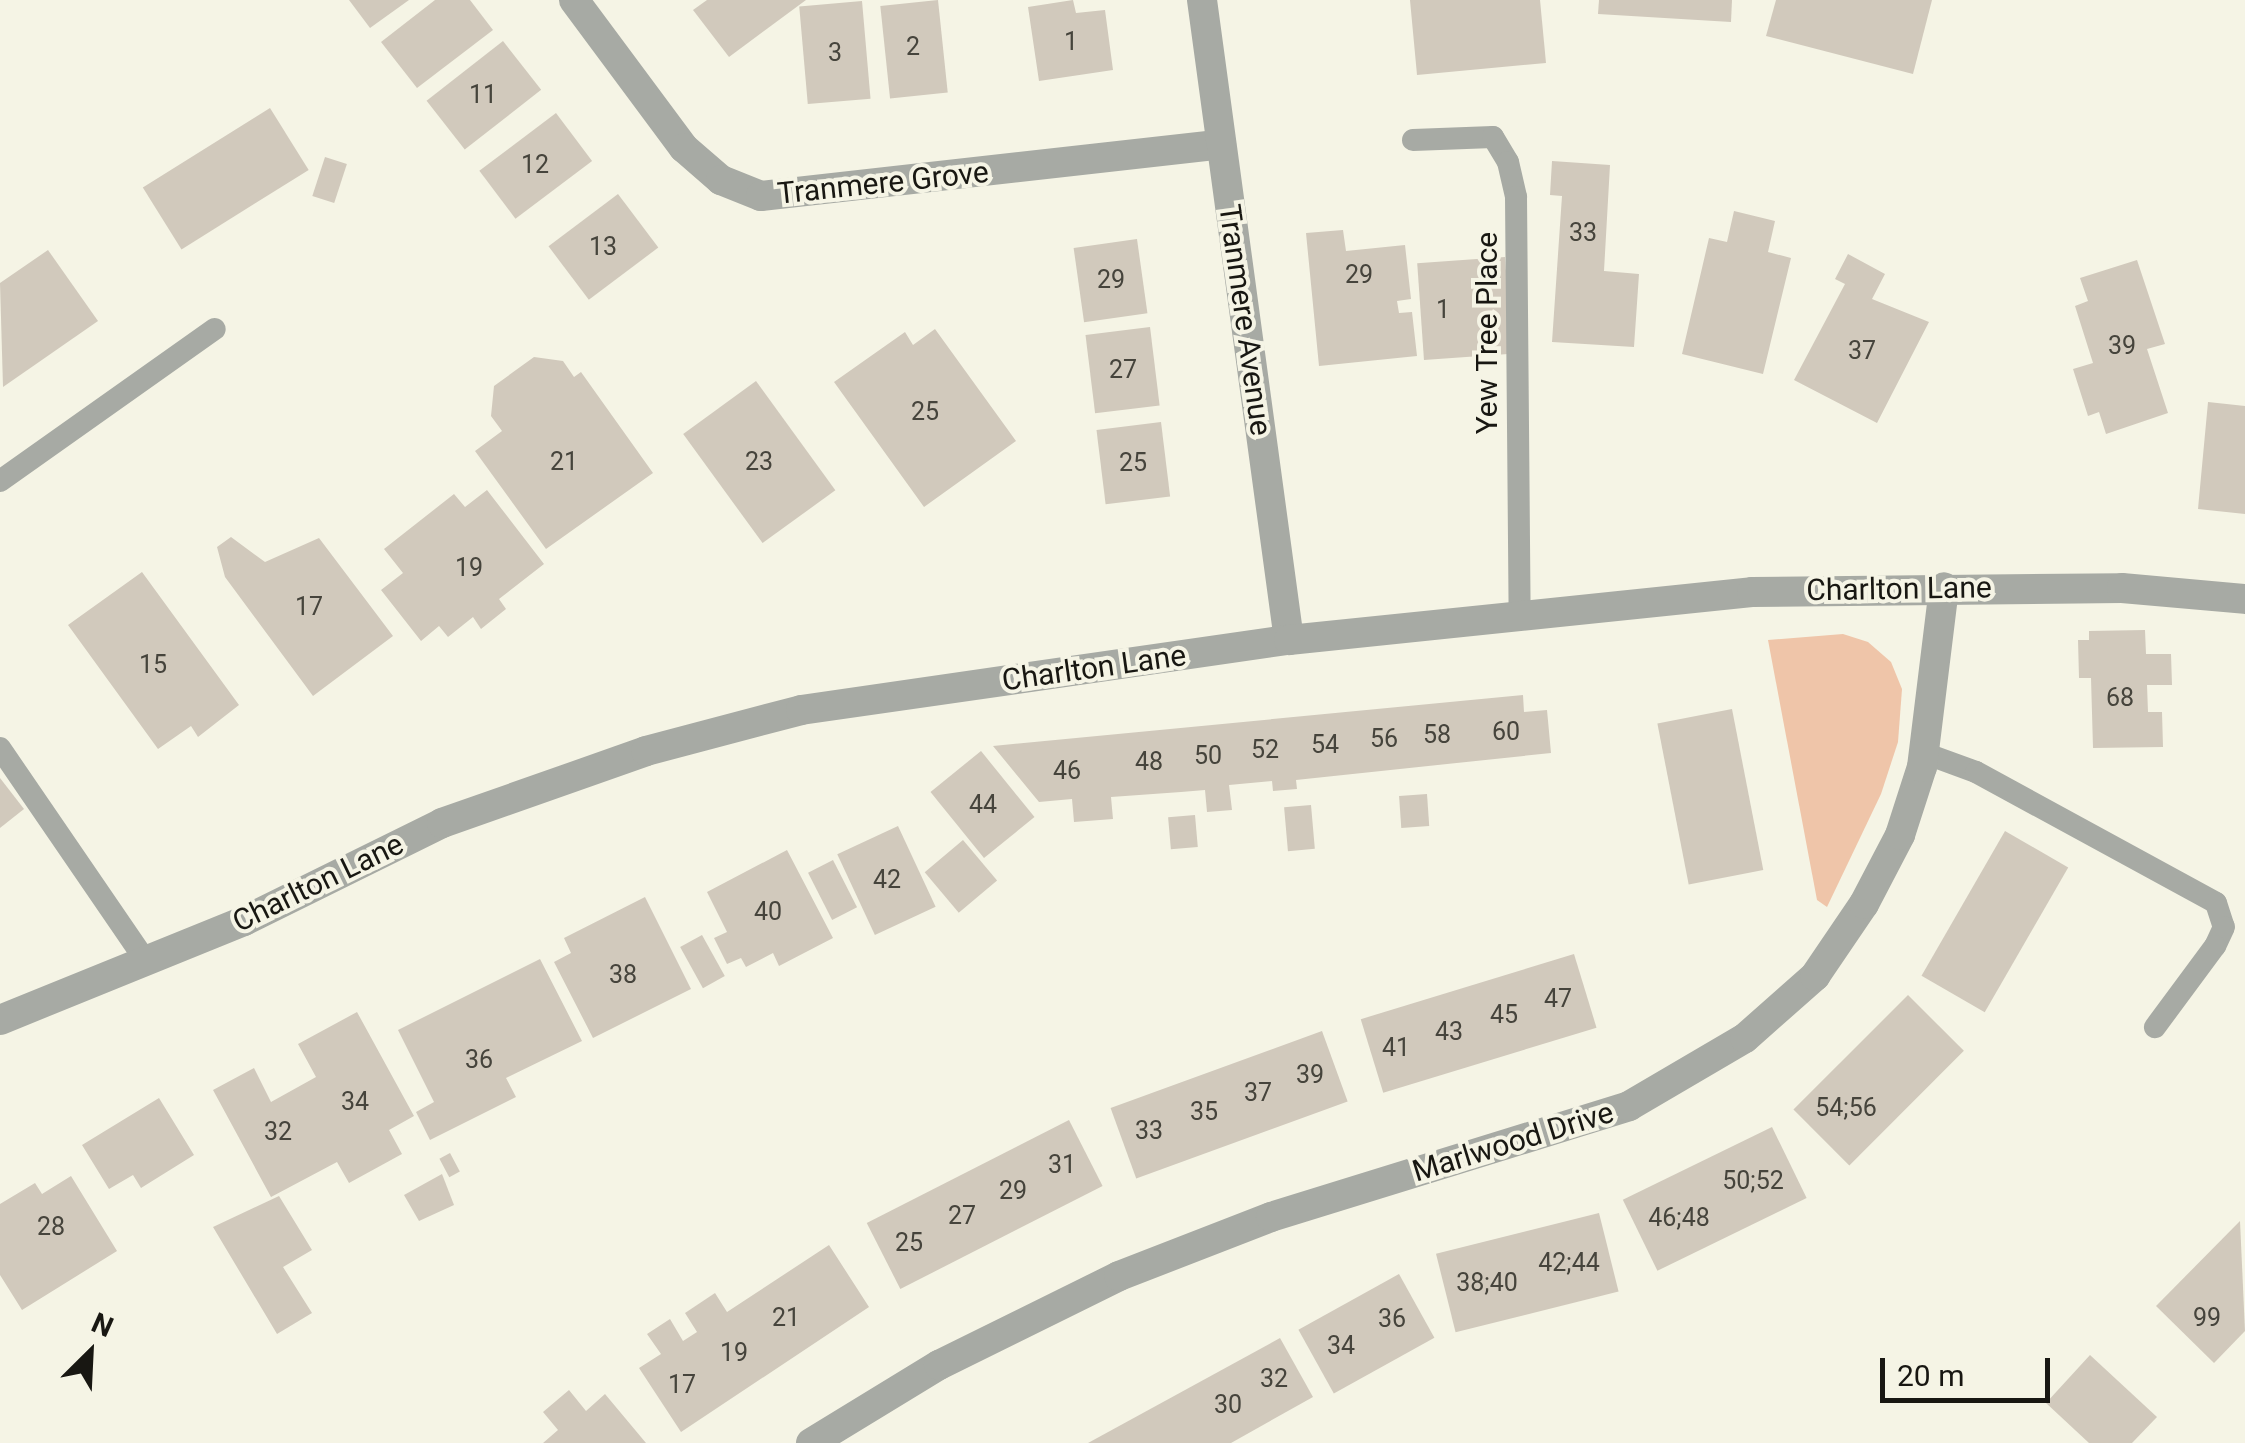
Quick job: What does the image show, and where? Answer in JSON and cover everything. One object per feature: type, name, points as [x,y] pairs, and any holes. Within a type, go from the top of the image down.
[{"type":"street","name":"Tranmere Grove","points":[[574,0],[684,148],[720,180],[761,196],[1221,144]]},
{"type":"street","name":"Tranmere Avenue","points":[[1202,0],[1290,640]]},
{"type":"street","name":"Charlton Lane","points":[[0,1020],[244,921],[442,823],[646,751],[801,710],[1290,640],[1752,592],[1944,586],[2122,588],[2245,600]]},
{"type":"street","name":"Marlwood Drive","points":[[811,1443],[938,1365],[1119,1276],[1271,1216],[1629,1106],[1746,1038],[1815,976],[1864,904],[1900,835],[1924,753],[1944,586]]},
{"type":"lane","name":"Yew Tree Place","points":[[1413,140],[1493,137],[1512,180],[1520,614]]},
{"type":"lane","points":[[0,481],[215,330]]},
{"type":"lane","points":[[0,748],[146,962]]},
{"type":"lane","points":[[1924,753],[1976,772],[2216,903],[2224,927],[2215,946],[2155,1027]]},
{"type":"shaded area","points":[[1843,634],[1868,642],[1891,662],[1902,689],[1898,742],[1881,794],[1827,907],[1817,900],[1768,640]]},
{"type":"building","points":[[349,0],[409,0],[370,28]]},
{"type":"building","points":[[435,0],[470,0],[493,30],[417,88],[381,42]]},
{"type":"building","points":[[707,0],[806,0],[729,57],[693,10]]},
{"type":"building","points":[[938,0],[948,92],[890,99],[880,6]]},
{"type":"building","points":[[1073,0],[1076,13],[1105,10],[1113,70],[1039,81],[1028,7]]},
{"type":"building","points":[[1410,0],[1540,0],[1546,63],[1417,75]]},
{"type":"building","points":[[1599,0],[1732,0],[1731,22],[1598,14]]},
{"type":"building","points":[[1776,0],[1932,0],[1913,74],[1766,36]]},
{"type":"building","points":[[862,1],[871,99],[808,104],[799,6]]},
{"type":"building","points":[[503,41],[541,90],[465,150],[427,101]]},
{"type":"building","points":[[270,108],[309,170],[181,249],[143,187]]},
{"type":"building","points":[[556,113],[592,161],[515,219],[479,171]]},
{"type":"building","points":[[325,157],[347,164],[334,203],[312,196]]},
{"type":"building","points":[[1552,161],[1610,165],[1604,271],[1639,274],[1634,347],[1552,342],[1562,196],[1550,195]]},
{"type":"building","points":[[618,194],[658,248],[589,300],[549,246]]},
{"type":"building","points":[[1734,211],[1775,221],[1768,252],[1791,258],[1763,374],[1682,354],[1709,238],[1727,242]]},
{"type":"building","points":[[1343,230],[1346,251],[1405,245],[1411,299],[1397,301],[1399,313],[1412,312],[1417,356],[1319,366],[1306,233]]},
{"type":"building","points":[[1137,239],[1147,313],[1084,322],[1074,248]]},
{"type":"building","points":[[48,250],[98,321],[3,387],[0,283]]},
{"type":"building","points":[[1848,254],[1885,274],[1872,299],[1929,322],[1877,423],[1794,380],[1845,284],[1835,279]]},
{"type":"building","points":[[1505,257],[1512,354],[1424,360],[1417,263]]},
{"type":"building","points":[[2137,260],[2165,344],[2147,349],[2168,413],[2106,434],[2099,412],[2088,416],[2073,369],[2093,363],[2075,306],[2088,301],[2080,278]]},
{"type":"building","points":[[1150,327],[1160,405],[1095,413],[1085,335]]},
{"type":"building","points":[[935,329],[1016,441],[924,507],[834,382],[905,332],[913,345]]},
{"type":"building","points":[[534,357],[563,361],[574,377],[581,372],[653,473],[546,549],[475,451],[502,431],[491,416],[494,386]]},
{"type":"building","points":[[756,381],[835,490],[763,543],[683,434]]},
{"type":"building","points":[[2208,402],[2245,406],[2245,514],[2198,509]]},
{"type":"building","points":[[1161,422],[1170,496],[1106,504],[1096,430]]},
{"type":"building","points":[[487,490],[544,564],[499,599],[506,609],[481,629],[473,617],[448,637],[439,626],[421,641],[381,590],[403,573],[384,549],[454,494],[465,507]]},
{"type":"building","points":[[231,537],[265,562],[319,538],[393,636],[313,696],[225,577],[217,547]]},
{"type":"building","points":[[142,572],[239,705],[198,737],[191,726],[158,749],[68,625]]},
{"type":"building","points":[[2145,630],[2146,654],[2171,654],[2172,685],[2147,685],[2148,712],[2162,712],[2163,747],[2093,748],[2091,678],[2079,678],[2078,640],[2089,640],[2089,631]]},
{"type":"building","points":[[1523,695],[1524,712],[1547,710],[1551,753],[1296,780],[1297,789],[1273,791],[1272,781],[1229,785],[1232,810],[1207,812],[1205,790],[1111,797],[1113,819],[1074,822],[1072,799],[1039,802],[993,746]]},
{"type":"building","points":[[1732,709],[1763,870],[1689,884],[1657,724]]},
{"type":"building","points":[[981,751],[1034,817],[984,858],[930,792]]},
{"type":"building","points":[[0,778],[24,809],[0,828]]},
{"type":"building","points":[[1427,794],[1429,826],[1401,828],[1399,796]]},
{"type":"building","points":[[1311,805],[1315,849],[1288,851],[1284,807]]},
{"type":"building","points":[[1195,815],[1198,847],[1171,849],[1168,817]]},
{"type":"building","points":[[898,826],[936,907],[875,935],[837,854]]},
{"type":"building","points":[[2005,831],[2068,867],[1985,1012],[1922,976]]},
{"type":"building","points":[[963,840],[997,881],[959,913],[925,872]]},
{"type":"building","points":[[787,850],[833,938],[779,966],[773,953],[746,967],[741,958],[727,964],[714,938],[727,932],[707,892]]},
{"type":"building","points":[[833,860],[857,907],[832,920],[808,873]]},
{"type":"building","points":[[645,897],[691,989],[593,1038],[554,962],[571,953],[564,938]]},
{"type":"building","points":[[702,935],[725,976],[703,988],[680,947]]},
{"type":"building","points":[[1574,954],[1597,1028],[1383,1093],[1361,1019]]},
{"type":"building","points":[[540,959],[582,1041],[506,1078],[516,1097],[430,1140],[416,1112],[434,1102],[398,1030]]},
{"type":"building","points":[[1908,995],[1964,1051],[1849,1165],[1793,1110]]},
{"type":"building","points":[[357,1012],[414,1116],[389,1130],[402,1154],[349,1183],[337,1162],[271,1197],[213,1090],[254,1068],[271,1102],[316,1077],[298,1044]]},
{"type":"building","points":[[1322,1031],[1348,1101],[1136,1178],[1111,1108]]},
{"type":"building","points":[[159,1098],[194,1155],[141,1188],[133,1175],[109,1189],[82,1145]]},
{"type":"building","points":[[1069,1120],[1103,1186],[900,1289],[867,1223]]},
{"type":"building","points":[[1772,1127],[1807,1198],[1657,1271],[1623,1200]]},
{"type":"building","points":[[450,1153],[460,1172],[449,1177],[439,1159]]},
{"type":"building","points":[[442,1174],[454,1205],[419,1221],[404,1195]]},
{"type":"building","points":[[71,1176],[117,1251],[22,1310],[0,1275],[0,1204],[35,1183],[42,1194]]},
{"type":"building","points":[[279,1196],[312,1250],[283,1267],[312,1313],[277,1334],[213,1227]]},
{"type":"building","points":[[1599,1213],[1619,1292],[1456,1332],[1436,1254]]},
{"type":"building","points":[[2240,1221],[2245,1331],[2214,1363],[2156,1306]]},
{"type":"building","points":[[829,1245],[869,1307],[681,1432],[639,1368],[661,1354],[647,1334],[670,1319],[683,1341],[697,1332],[685,1313],[715,1293],[727,1312]]},
{"type":"building","points":[[1399,1274],[1434,1338],[1334,1394],[1298,1330]]},
{"type":"building","points":[[1280,1338],[1313,1397],[1231,1443],[1088,1443]]},
{"type":"building","points":[[2090,1355],[2157,1417],[2132,1443],[2089,1443],[2046,1403]]},
{"type":"building","points":[[569,1390],[586,1411],[605,1394],[646,1443],[543,1443],[558,1430],[543,1412]]}]
